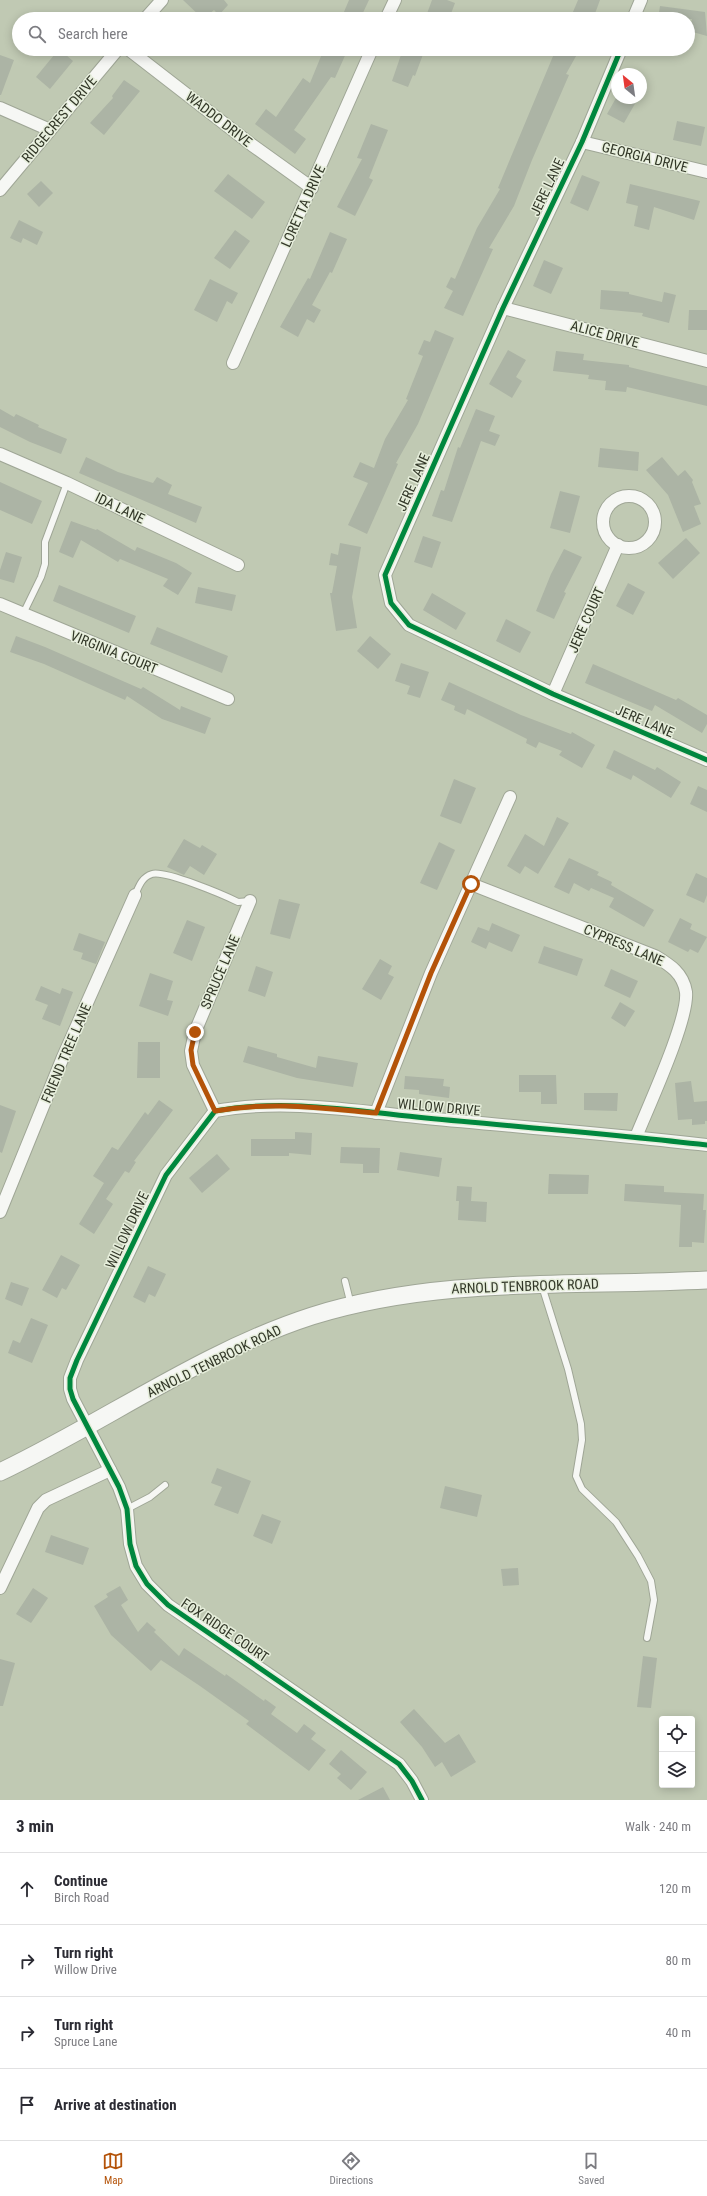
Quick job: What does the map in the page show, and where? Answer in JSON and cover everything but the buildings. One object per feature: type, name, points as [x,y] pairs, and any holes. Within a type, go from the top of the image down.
[{"type":"street","points":[[151,12],[162,0]]},
{"type":"street","points":[[389,12],[395,0]]},
{"type":"street","points":[[636,12],[641,0]]},
{"type":"street","name":"RIDGECREST DRIVE","points":[[0,190],[112,56]]},
{"type":"street","name":"WADDO DRIVE","points":[[137,56],[252,145],[312,188]]},
{"type":"street","name":"LORETTA DRIVE","points":[[233,363],[312,188],[369,56]]},
{"type":"street","name":"JERE LANE","points":[[618,56],[582,142],[504,308],[385,575],[391,603],[409,625],[553,694],[707,760]]},
{"type":"street","points":[[0,108],[50,130]]},
{"type":"street","name":"GEORGIA DRIVE","points":[[582,142],[707,172]]},
{"type":"street","name":"ALICE DRIVE","points":[[504,308],[707,361]]},
{"type":"street","name":"IDA LANE","points":[[0,454],[67,483],[238,565]]},
{"type":"street","points":[[626,496],[643,499],[651,509],[655,521],[650,537],[643,544],[635,547],[618,545],[606,534],[603,517],[606,509],[611,503],[626,496]]},
{"type":"street","name":"JERE COURT","points":[[553,694],[618,545]]},
{"type":"street","name":"VIRGINIA COURT","points":[[0,604],[228,699]]},
{"type":"street","points":[[376,1113],[431,973],[510,797]]},
{"type":"street","name":"CYPRESS LANE","points":[[471,884],[656,956],[672,965],[679,973],[686,992],[684,1012],[671,1050],[636,1137]]},
{"type":"street","name":"FRIEND TREE LANE","points":[[0,1212],[63,1057],[135,895]]},
{"type":"street","name":"SPRUCE LANE","points":[[215,1111],[193,1065],[191,1050],[195,1032],[250,901]]},
{"type":"street","name":"WILLOW DRIVE","points":[[86,1426],[70,1389],[70,1378],[77,1360],[166,1175],[215,1111],[257,1105],[300,1106],[707,1145]]},
{"type":"street","name":"ARNOLD TENBROOK ROAD","points":[[0,1472],[244,1343],[310,1317],[350,1305],[431,1290],[541,1284],[707,1280]]},
{"type":"street","name":"FOX RIDGE COURT","points":[[86,1426],[110,1470],[127,1509],[130,1544],[136,1566],[147,1584],[168,1605],[399,1764],[412,1780],[422,1800]]},
{"type":"street","points":[[0,1588],[38,1508],[46,1500],[110,1470]]},
{"type":"lane","points":[[23,614],[41,577],[45,564],[45,542],[67,483]]},
{"type":"lane","points":[[135,895],[140,883],[146,877],[160,873],[238,902],[250,901]]},
{"type":"lane","points":[[345,1281],[350,1305]]},
{"type":"lane","points":[[541,1284],[568,1369],[581,1424],[582,1440],[576,1476],[582,1489],[616,1522],[638,1556],[651,1581],[654,1600],[647,1638]]},
{"type":"lane","points":[[127,1509],[150,1497],[165,1485]]},
{"type":"cycle path","points":[[618,56],[582,142],[503,308],[385,575],[391,603],[409,625],[553,694],[707,760]]},
{"type":"cycle path","points":[[422,1800],[412,1781],[399,1764],[168,1605],[147,1584],[136,1566],[130,1544],[127,1509],[119,1487],[73,1399],[70,1389],[70,1378],[77,1360],[166,1175],[215,1111],[241,1107],[267,1106],[320,1107],[707,1145]]},
{"type":"route","points":[[195,1032],[191,1050],[193,1065],[203,1089],[215,1111],[245,1105],[257,1105],[300,1106],[376,1113],[431,973],[471,884]]}]
